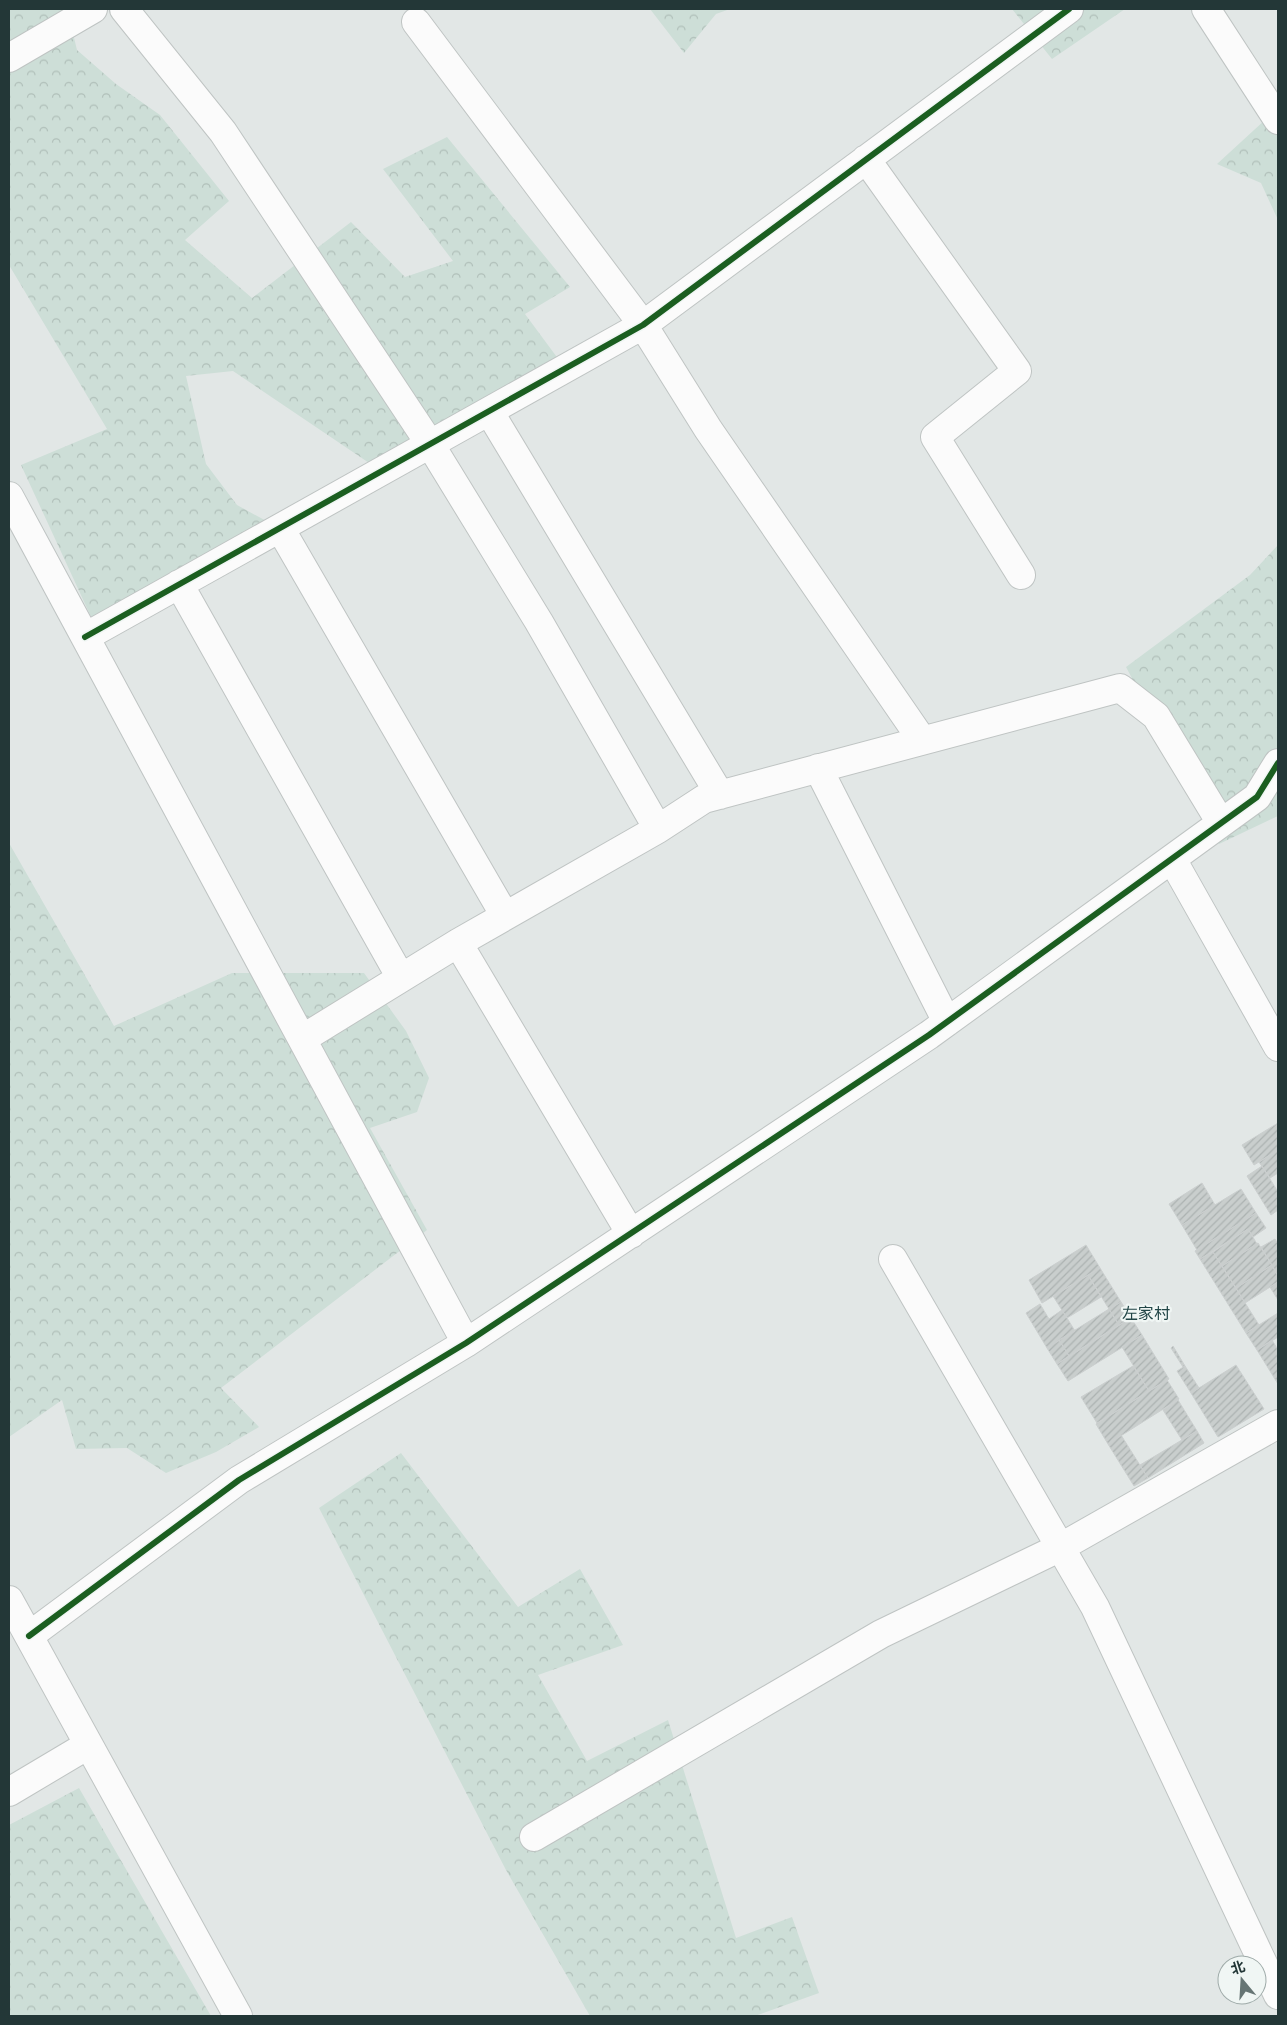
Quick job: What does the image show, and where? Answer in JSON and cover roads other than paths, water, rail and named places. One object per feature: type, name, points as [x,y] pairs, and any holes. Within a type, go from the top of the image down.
[{"type":"street","points":[[9,58],[93,9]]},
{"type":"street","points":[[124,9],[223,132],[430,444],[539,622],[658,829]]},
{"type":"street","points":[[85,637],[643,325],[1069,9]]},
{"type":"street","points":[[1206,9],[1278,120]]},
{"type":"street","points":[[416,22],[643,325],[708,429],[922,740]]},
{"type":"street","points":[[866,159],[1017,371],[935,437],[1021,576]]},
{"type":"street","points":[[489,411],[720,795]]},
{"type":"street","points":[[9,496],[466,1343]]},
{"type":"street","points":[[280,528],[505,916]]},
{"type":"street","points":[[179,584],[402,978]]},
{"type":"street","points":[[302,1039],[505,916],[658,829],[704,799],[1120,688],[1156,716],[1221,823]]},
{"type":"street","points":[[29,1636],[239,1480],[466,1343],[947,1022],[1257,797],[1278,763]]},
{"type":"street","points":[[818,768],[947,1022]]},
{"type":"street","points":[[1172,859],[1278,1047]]},
{"type":"street","points":[[458,944],[631,1234]]},
{"type":"street","points":[[894,1259],[1095,1606],[1278,1995]]},
{"type":"street","points":[[534,1837],[881,1634],[1061,1547],[1278,1424]]},
{"type":"street","points":[[9,1600],[238,2016]]},
{"type":"street","points":[[9,1792],[88,1745]]},
{"type":"district","name":"左家村","points":[[1146,1313]]}]
